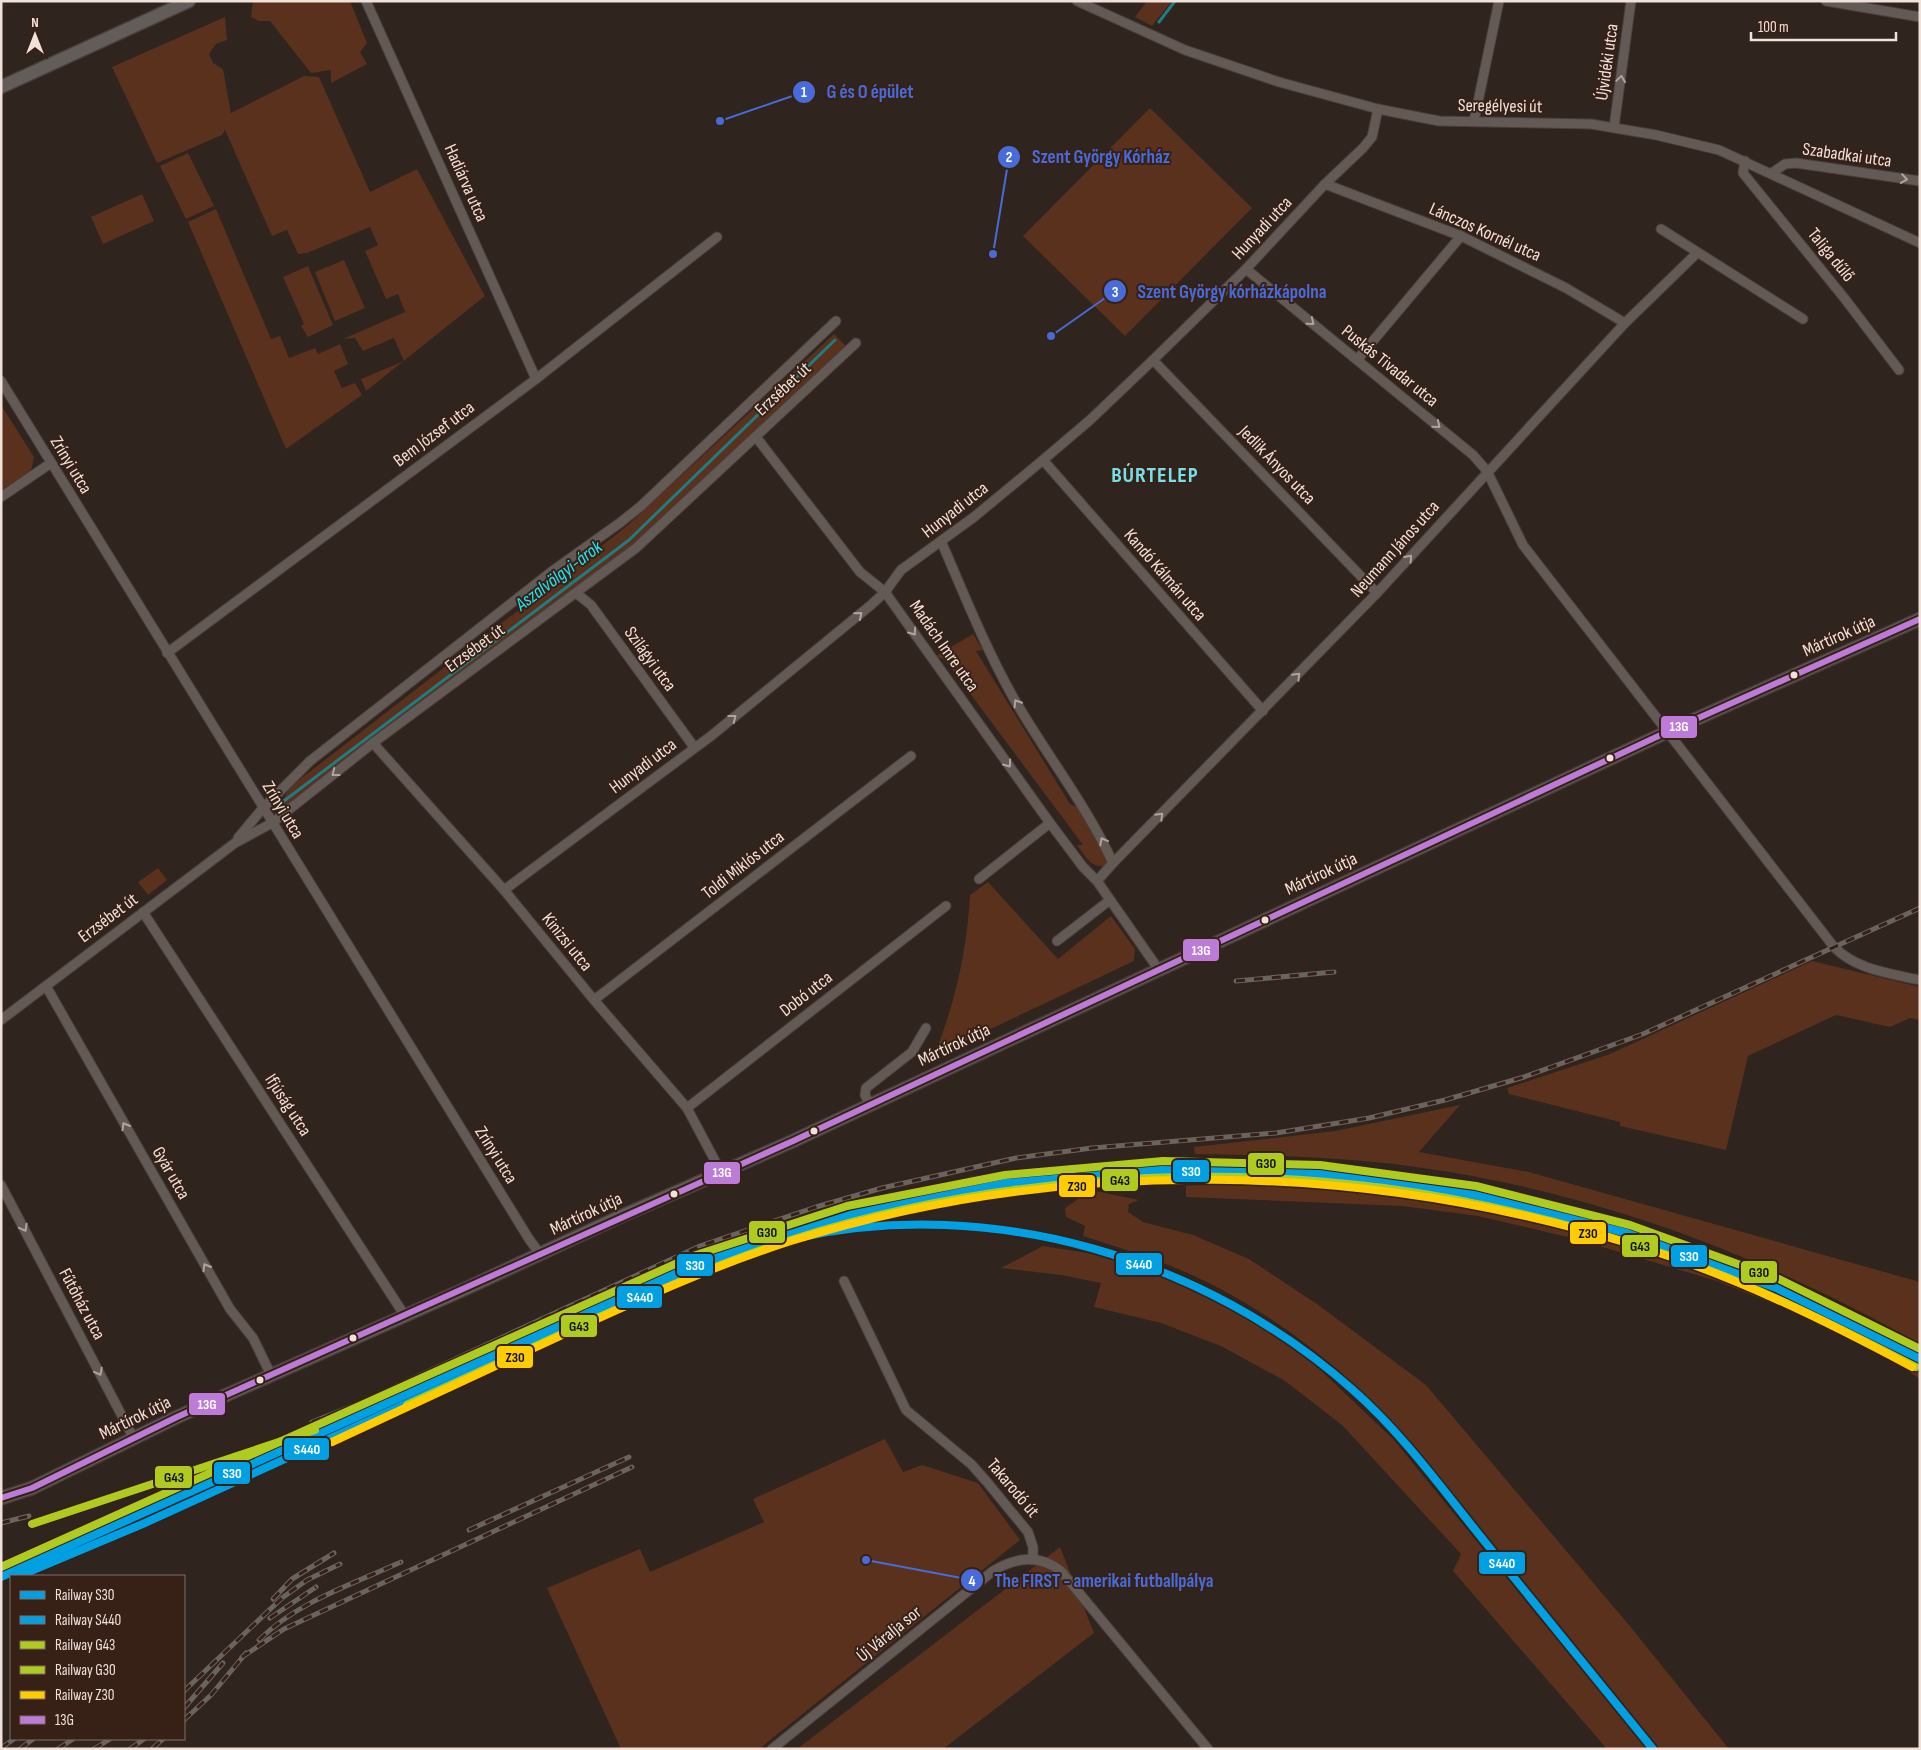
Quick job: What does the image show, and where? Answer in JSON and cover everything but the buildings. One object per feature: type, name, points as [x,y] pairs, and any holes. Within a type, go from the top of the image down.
[{"type":"street","points":[[1,87],[189,1]]},
{"type":"street","name":"Hadiárva utca","points":[[366,1],[536,379]]},
{"type":"street","name":"Seregélyesi út","points":[[1077,1],[1185,50],[1279,82],[1378,109],[1439,121],[1614,127],[1689,142],[1745,160],[1920,243]]},
{"type":"street","points":[[1474,121],[1499,1]]},
{"type":"street","name":"Újvidéki utca","points":[[1614,127],[1632,1]]},
{"type":"street","points":[[1826,1],[1920,17]]},
{"type":"street","name":"Hunyadi utca","points":[[504,890],[694,747],[803,661],[885,592],[901,570],[942,542],[1090,420],[1246,269],[1325,184],[1372,137],[1378,109]]},
{"type":"street","name":"Taliga dűlő","points":[[1745,160],[1743,173],[1845,299],[1899,370]]},
{"type":"street","name":"Szabadkai utca","points":[[1772,173],[1785,164],[1796,163],[1920,181]]},
{"type":"street","name":"Lánczos Kornél utca","points":[[1325,184],[1460,236],[1566,288],[1625,323]]},
{"type":"street","points":[[1661,229],[1803,319]]},
{"type":"street","points":[[1356,360],[1460,236]]},
{"type":"street","name":"Bem József utca","points":[[167,653],[536,379],[717,237]]},
{"type":"street","name":"Neumann János utca","points":[[1114,863],[1377,593],[1487,471],[1625,323],[1697,253]]},
{"type":"street","name":"Puskás Tivadar utca","points":[[1246,269],[1473,455],[1487,471],[1523,545],[1834,947],[1849,961],[1871,969],[1920,980]]},
{"type":"street","name":"Erzsébet út","points":[[235,842],[263,808],[310,761],[551,572],[641,506],[836,321]]},
{"type":"street","name":"Erzsébet út","points":[[1,1020],[235,842],[272,823],[373,743],[576,594],[647,539],[856,343]]},
{"type":"street","name":"Jedlik Ányos utca","points":[[1153,360],[1377,593]]},
{"type":"street","name":"Zrínyi utca","points":[[1,382],[540,1254]]},
{"type":"street","name":"Madách Imre utca","points":[[756,437],[860,572],[885,592],[1050,823],[1097,881],[1159,970]]},
{"type":"street","name":"Kandó Kálmán utca","points":[[1043,460],[1263,711]]},
{"type":"street","points":[[1,496],[51,463]]},
{"type":"street","name":"Madách Imre utca","points":[[942,542],[974,619],[1014,697],[1085,808],[1114,863]]},
{"type":"street","name":"Szilágyi utca","points":[[576,594],[591,605],[694,747]]},
{"type":"street","name":"Mártírok útja","points":[[1,1498],[32,1488],[133,1438],[870,1105],[1666,732],[1920,619]]},
{"type":"street","name":"Kinizsi utca","points":[[373,743],[504,890],[594,1000],[687,1108],[721,1172]]},
{"type":"street","name":"Toldi Miklós utca","points":[[594,1000],[911,756]]},
{"type":"street","points":[[979,879],[1050,823]]},
{"type":"street","points":[[1097,881],[1114,863]]},
{"type":"street","points":[[1057,941],[1110,900]]},
{"type":"street","name":"Dobó utca","points":[[687,1108],[946,906]]},
{"type":"street","name":"Ifjúság utca","points":[[143,912],[405,1316]]},
{"type":"street","name":"Gyár utca","points":[[46,986],[230,1309],[253,1338],[271,1375]]},
{"type":"street","points":[[870,1105],[866,1095],[866,1088],[912,1052],[926,1028]]},
{"type":"street","name":"Fűtőház utca","points":[[1,1185],[133,1438]]},
{"type":"street","name":"Takarodó út","points":[[844,1281],[906,1410],[971,1464],[987,1482],[1028,1532],[1033,1548],[1033,1558]]},
{"type":"street","points":[[1033,1558],[1044,1560],[1061,1571],[1208,1749]]},
{"type":"street","name":"Új Váralja sor","points":[[772,1749],[993,1571],[1014,1560],[1033,1558]]},
{"type":"shaded area","points":[[253,1],[350,1],[367,43],[360,52],[367,64],[331,83],[331,70],[311,73],[270,21],[259,21],[251,17]]},
{"type":"shaded area","points":[[1147,1],[1172,1],[1152,26],[1135,17]]},
{"type":"shaded area","points":[[225,17],[227,40],[216,44],[209,54],[213,63],[223,69],[231,113],[304,76],[319,77],[370,192],[417,169],[485,296],[404,361],[394,338],[363,351],[355,338],[343,339],[405,312],[398,294],[386,299],[365,251],[378,245],[370,227],[307,253],[298,254],[287,230],[272,236],[225,130],[222,135],[157,163],[112,67]]},
{"type":"shaded area","points":[[1150,108],[1252,208],[1125,336],[1023,236]]},
{"type":"shaded area","points":[[188,153],[214,206],[186,219],[160,166]]},
{"type":"shaded area","points":[[142,194],[154,221],[103,244],[91,217]]},
{"type":"shaded area","points":[[216,209],[271,339],[280,336],[289,358],[315,348],[318,354],[340,344],[348,364],[334,371],[342,388],[355,383],[362,395],[286,449],[188,222]]},
{"type":"shaded area","points":[[344,260],[365,308],[335,321],[315,272]]},
{"type":"shaded area","points":[[308,266],[333,325],[308,337],[301,326],[304,324],[283,277]]},
{"type":"shaded area","points":[[834,334],[847,347],[644,541],[285,810],[281,803],[290,787],[627,526]]},
{"type":"shaded area","points":[[403,361],[366,391],[361,379]]},
{"type":"shaded area","points":[[1,405],[34,457],[31,471],[1,490]]},
{"type":"shaded area","points":[[973,634],[983,650],[976,651],[1070,804],[1079,808],[1111,859],[1107,866],[1096,865],[1086,857],[1077,845],[1083,845],[945,660],[936,656]]},
{"type":"shaded area","points":[[158,868],[167,880],[148,895],[138,882]]},
{"type":"shaded area","points":[[988,882],[1058,959],[1111,916],[1135,949],[1134,961],[934,1056],[959,977],[970,895]]},
{"type":"shaded area","points":[[1812,961],[1920,987],[1920,1020],[1910,1018],[1890,1027],[1836,1015],[1748,1056],[1726,1150],[1620,1126],[1620,1122],[1509,1094],[1507,1088],[1610,1054]]},
{"type":"shaded area","points":[[1460,1105],[1419,1152],[1529,1172],[1920,1282],[1920,1344],[1791,1278],[1656,1224],[1587,1203],[1516,1185],[1445,1171],[1374,1162],[1307,1157],[1195,1154],[1194,1147],[1335,1131]]},
{"type":"shaded area","points":[[1186,1174],[1333,1183],[1421,1193],[1486,1204],[1615,1236],[1678,1257],[1801,1307],[1920,1367],[1920,1379],[1855,1337],[1717,1281],[1572,1238],[1478,1216],[1402,1206],[1186,1197]]},
{"type":"shaded area","points":[[1091,1190],[1139,1200],[1129,1204],[1128,1212],[1143,1222],[1193,1235],[1249,1259],[1317,1304],[1426,1385],[1629,1625],[1729,1749],[1660,1749],[1429,1464],[1376,1405],[1347,1378],[1286,1329],[1219,1288],[1183,1271],[1083,1236],[1085,1226],[1066,1217],[1065,1208]]},
{"type":"shaded area","points":[[1043,1246],[1088,1253],[1156,1272],[1198,1289],[1266,1328],[1311,1361],[1394,1440],[1646,1749],[1607,1749],[1453,1571],[1461,1554],[1342,1425],[1285,1381],[1221,1346],[1161,1323],[1094,1307],[1101,1283],[1061,1275],[1001,1268]]},
{"type":"shaded area","points":[[885,1439],[903,1472],[922,1465],[978,1483],[1020,1540],[759,1749],[621,1749],[547,1588],[640,1549],[650,1572],[764,1522],[753,1499]]},
{"type":"shaded area","points":[[1060,1547],[1094,1633],[943,1749],[797,1749]]},
{"type":"waterway","name":"Aszalvölgyi-árok","points":[[1159,22],[1175,1]]},
{"type":"waterway","name":"Aszalvölgyi-árok","points":[[276,807],[629,540],[835,340]]},
{"type":"railway","points":[[312,1422],[362,1402],[700,1246],[816,1207],[882,1188],[1016,1158],[1092,1148],[1276,1133],[1369,1118],[1445,1100],[1524,1077],[1643,1034],[1920,908]]},
{"type":"railway","points":[[1236,981],[1334,972]]},
{"type":"railway","points":[[469,1530],[629,1457]]},
{"type":"railway","points":[[242,1657],[284,1629],[632,1467]]},
{"type":"railway","points":[[1,1523],[29,1516]]},
{"type":"railway","points":[[273,1599],[292,1579],[334,1553]]},
{"type":"railway","points":[[259,1640],[290,1615],[308,1604],[401,1562]]},
{"type":"railway","points":[[185,1690],[282,1598],[307,1580],[340,1564]]},
{"type":"railway","points":[[270,1618],[316,1587]]},
{"type":"railway","points":[[185,1719],[211,1695],[246,1653]]},
{"type":"railway","points":[[185,1707],[223,1663]]},
{"type":"railway","points":[[1,1748],[13,1740]]},
{"type":"railway","points":[[20,1749],[32,1740]]},
{"type":"railway","points":[[58,1749],[72,1740]]},
{"type":"railway","points":[[94,1749],[108,1740]]},
{"type":"railway","points":[[130,1749],[143,1740]]},
{"type":"railway","points":[[153,1748],[162,1740]]},
{"type":"rail line","name":"G30","points":[[1,1567],[693,1256],[847,1206],[1005,1175],[1163,1161],[1320,1165],[1476,1186],[1630,1225],[1779,1279],[1920,1349]]},
{"type":"rail line","name":"S30","points":[[1,1577],[697,1264],[850,1215],[1006,1183],[1162,1170],[1319,1174],[1474,1195],[1627,1233],[1776,1288],[1920,1359]]},
{"type":"rail line","name":"G43","points":[[407,1405],[664,1288],[741,1257],[794,1239],[865,1219],[937,1203],[1011,1190],[1086,1182],[1161,1178],[1236,1177],[1311,1181],[1384,1188],[1452,1199],[1555,1222],[1655,1251],[1722,1275],[1788,1304],[1916,1367]]},
{"type":"rail line","name":"Z30","points":[[332,1442],[654,1293],[735,1260],[791,1241],[895,1213],[1000,1194],[1107,1183],[1214,1180],[1321,1185],[1428,1197],[1533,1218],[1637,1246],[1708,1271],[1778,1300],[1912,1367]]},
{"type":"rail line","name":"S440","points":[[21,1575],[145,1523],[690,1274],[743,1254],[797,1238],[871,1227],[945,1225],[1020,1232],[1093,1248],[1163,1273],[1231,1305],[1295,1344],[1353,1390],[1389,1425],[1422,1463],[1653,1749]]},
{"type":"rail line","name":"G43","points":[[32,1524],[315,1430]]},
{"type":"transit line","name":"13G","points":[[1,1498],[32,1488],[177,1417],[793,1141],[1667,732],[1920,619]]},
{"type":"place","name":"G és O épület","points":[[720,121]]},
{"type":"place","name":"Szent György Kórház","points":[[993,254]]},
{"type":"place","name":"Szent György kórházkápolna","points":[[1051,336]]},
{"type":"place","name":"The FIRST - amerikai futballpálya","points":[[866,1560]]},
{"type":"district","name":"BÚRTELEP","points":[[1155,475]]}]
